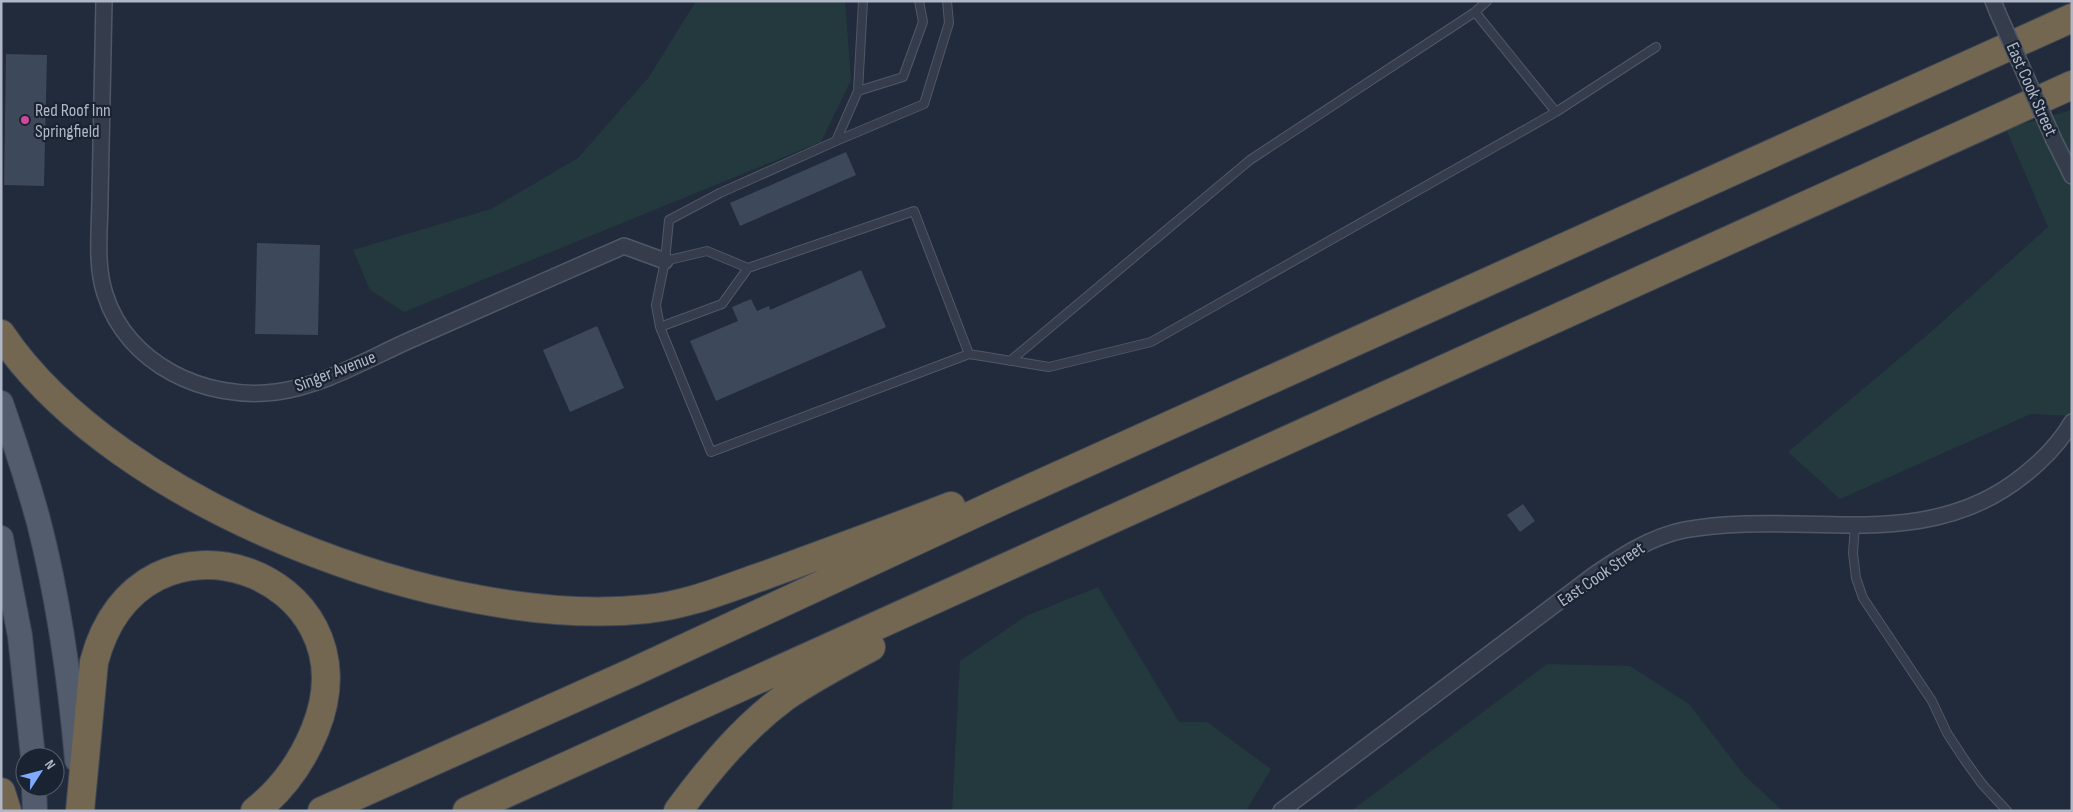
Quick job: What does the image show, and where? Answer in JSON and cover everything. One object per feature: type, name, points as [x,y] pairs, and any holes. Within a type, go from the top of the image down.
[{"type":"highway","points":[[322,811],[634,672],[712,634],[1182,420],[2072,18]]},
{"type":"highway","points":[[467,811],[2072,85]]},
{"type":"highway","points":[[1,334],[42,386],[102,438],[145,468],[231,516],[288,543],[356,568],[425,588],[534,608],[589,611],[648,609],[694,600],[1182,420]]},
{"type":"highway","points":[[678,811],[718,760],[761,717],[786,697],[828,670],[870,647],[962,602],[1074,536]]},
{"type":"highway","points":[[80,804],[94,662],[99,643],[109,622],[121,604],[151,579],[189,566],[211,564],[249,571],[268,580],[285,592],[295,601],[315,629],[325,662],[324,703],[309,746],[295,770],[272,798],[255,811]]},
{"type":"highway","points":[[1,792],[7,811]]},
{"type":"main road","points":[[1,403],[24,471],[50,573],[70,687],[80,804]]},
{"type":"main road","points":[[1,538],[21,644],[32,747]]},
{"type":"main road","points":[[34,797],[35,811]]},
{"type":"street","name":"Singer Avenue","points":[[104,1],[99,237],[104,292],[112,313],[129,338],[154,362],[178,377],[219,389],[249,393],[295,388],[344,370],[624,246],[665,261]]},
{"type":"street","name":"East Cook Street","points":[[1995,6],[2054,140],[2072,176]]},
{"type":"street","name":"East Cook Street","points":[[1281,811],[1594,575],[1639,546],[1660,537],[1710,526],[1855,526],[1921,522],[1951,515],[1979,504],[2013,484],[2045,458],[2063,438],[2072,422]]},
{"type":"lane","points":[[836,141],[858,91],[863,1]]},
{"type":"lane","points":[[858,91],[903,77],[923,22],[919,1]]},
{"type":"lane","points":[[947,1],[949,23],[924,104],[720,193],[669,220],[665,261],[656,305],[660,327],[712,452],[969,354],[1049,367],[1151,342],[1556,112],[1656,47]]},
{"type":"lane","points":[[1010,360],[1250,160],[1475,12],[1487,1]]},
{"type":"lane","points":[[1475,12],[1556,112]]},
{"type":"lane","points":[[660,327],[722,304],[748,268],[914,211],[969,354]]},
{"type":"lane","points":[[665,261],[707,251],[748,268]]},
{"type":"lane","points":[[1855,526],[1853,553],[1856,578],[1863,598],[1932,701],[1947,733],[1964,759],[1982,784],[2006,811]]},
{"type":"green space","points":[[696,1],[845,1],[851,80],[821,142],[404,312],[370,290],[353,250],[491,209],[578,158],[649,77]]},
{"type":"green space","points":[[2072,110],[2072,416],[2031,414],[1840,499],[1788,452],[1932,331],[2048,227],[2006,129]]},
{"type":"green space","points":[[1098,587],[1179,722],[1207,722],[1271,769],[1246,811],[952,811],[960,661],[1026,616]]},
{"type":"green space","points":[[1547,664],[1630,666],[1689,704],[1745,776],[1783,811],[1351,811]]},
{"type":"building","name":"Red Roof Inn Springfield","points":[[6,54],[47,55],[44,186],[4,185]]},
{"type":"building","points":[[846,152],[856,175],[740,226],[730,203]]},
{"type":"building","points":[[257,243],[320,245],[318,335],[255,334]]},
{"type":"building","points":[[861,270],[886,327],[716,401],[690,341],[738,321],[732,307],[751,299],[757,311],[769,306],[770,310]]},
{"type":"building","points":[[597,326],[624,388],[570,412],[543,350]]},
{"type":"building","points":[[1523,504],[1535,521],[1520,532],[1507,515]]},
{"type":"place","name":"Red Roof Inn Springfield","points":[[25,120]]}]
